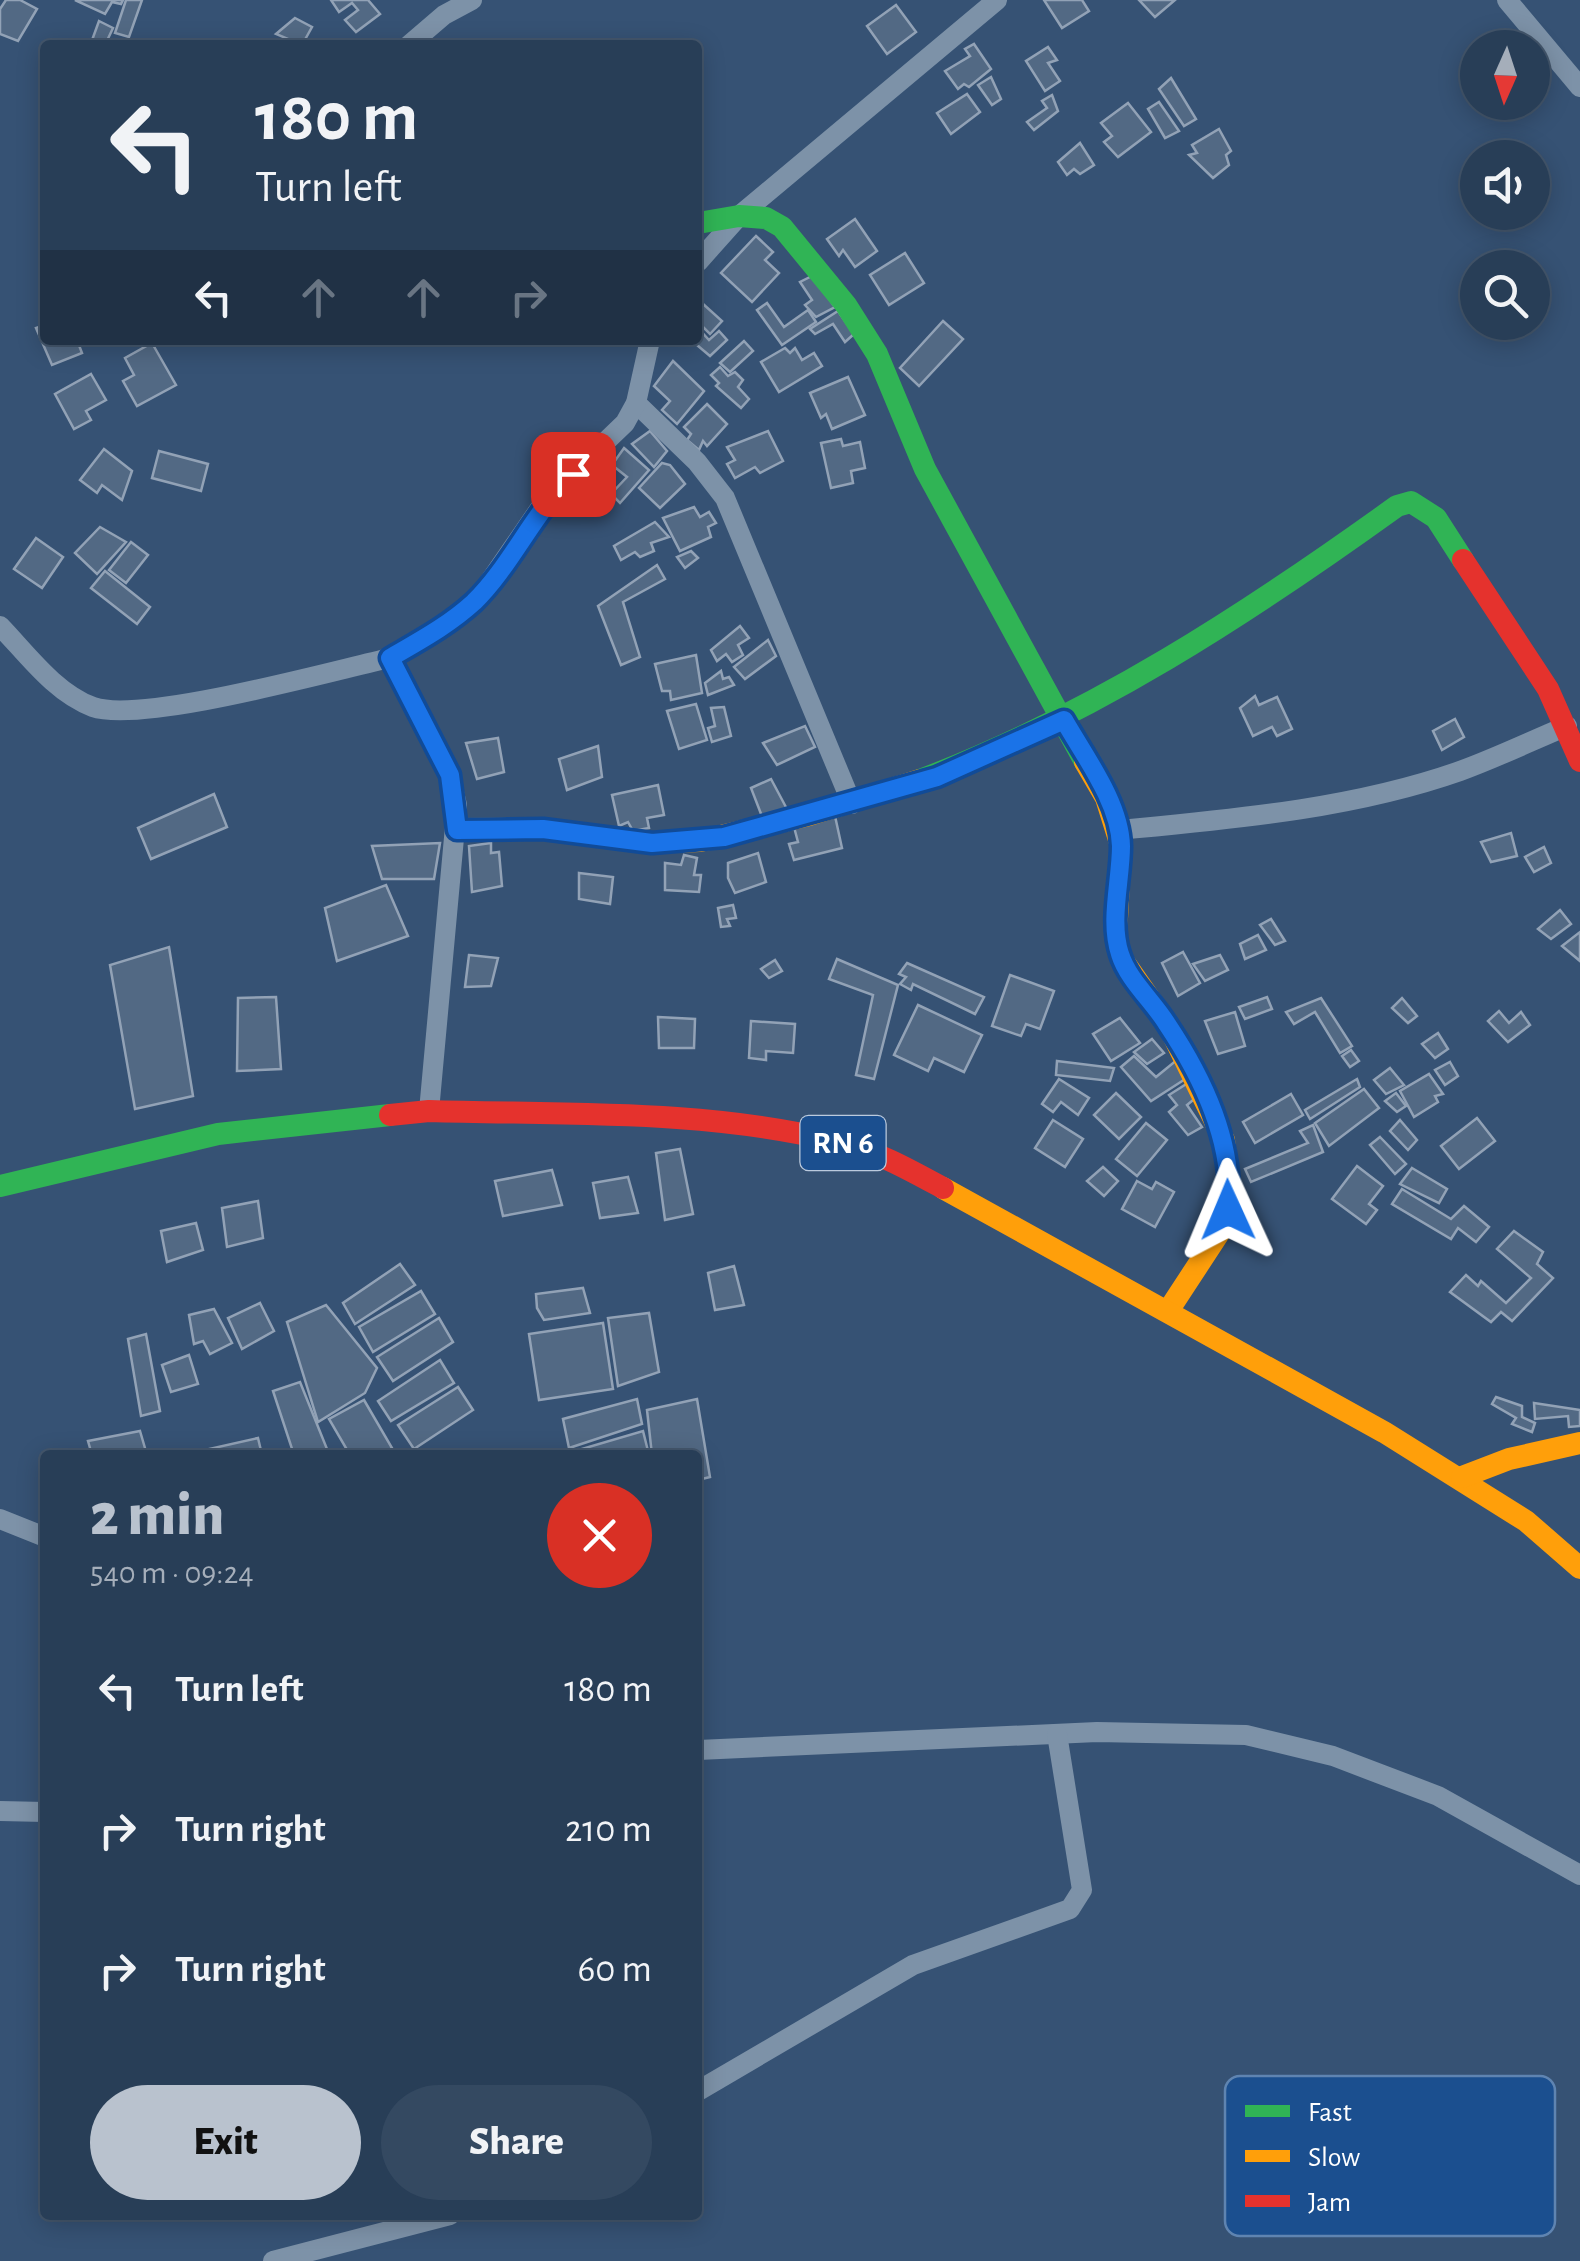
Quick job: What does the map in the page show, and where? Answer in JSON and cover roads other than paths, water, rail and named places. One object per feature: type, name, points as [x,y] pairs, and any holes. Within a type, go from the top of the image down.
[{"type":"street","points":[[415,40],[444,14],[472,0]]},
{"type":"street","points":[[702,258],[739,216],[997,0]]},
{"type":"street","points":[[1507,0],[1580,88]]},
{"type":"street","points":[[702,222],[739,216],[766,218],[782,227],[846,305],[876,354],[925,470],[1012,636],[1064,720],[1119,830],[1116,937],[1120,956],[1168,1025],[1211,1106],[1224,1140],[1230,1189],[1221,1230],[1168,1311]]},
{"type":"street","points":[[0,626],[64,692],[96,708],[169,706],[390,658],[445,626],[476,600],[548,498],[625,424],[636,403],[649,345]]},
{"type":"street","points":[[636,403],[697,462],[725,498],[852,804]]},
{"type":"street","points":[[457,830],[516,827],[608,841],[687,843],[852,804],[937,777],[1064,720],[1216,633],[1397,506],[1411,502],[1424,506],[1436,518],[1567,726],[1580,761]]},
{"type":"street","points":[[390,658],[450,775],[457,830],[429,1111]]},
{"type":"street","points":[[1119,830],[1210,822],[1410,786],[1462,770],[1567,726]]},
{"type":"street","name":"RN 6","points":[[0,1186],[218,1134],[429,1111],[712,1119],[842,1142],[888,1160],[1168,1311],[1462,1477],[1526,1521],[1580,1568]]},
{"type":"street","points":[[1462,1477],[1508,1459],[1580,1443]]},
{"type":"street","points":[[0,1519],[40,1536]]},
{"type":"street","points":[[702,1750],[1057,1734],[1246,1735],[1332,1756],[1438,1796],[1580,1875]]},
{"type":"street","points":[[702,2089],[914,1965],[1070,1909],[1082,1890],[1057,1734]]},
{"type":"street","points":[[0,1811],[40,1812]]},
{"type":"street","points":[[274,2261],[431,2220]]}]
